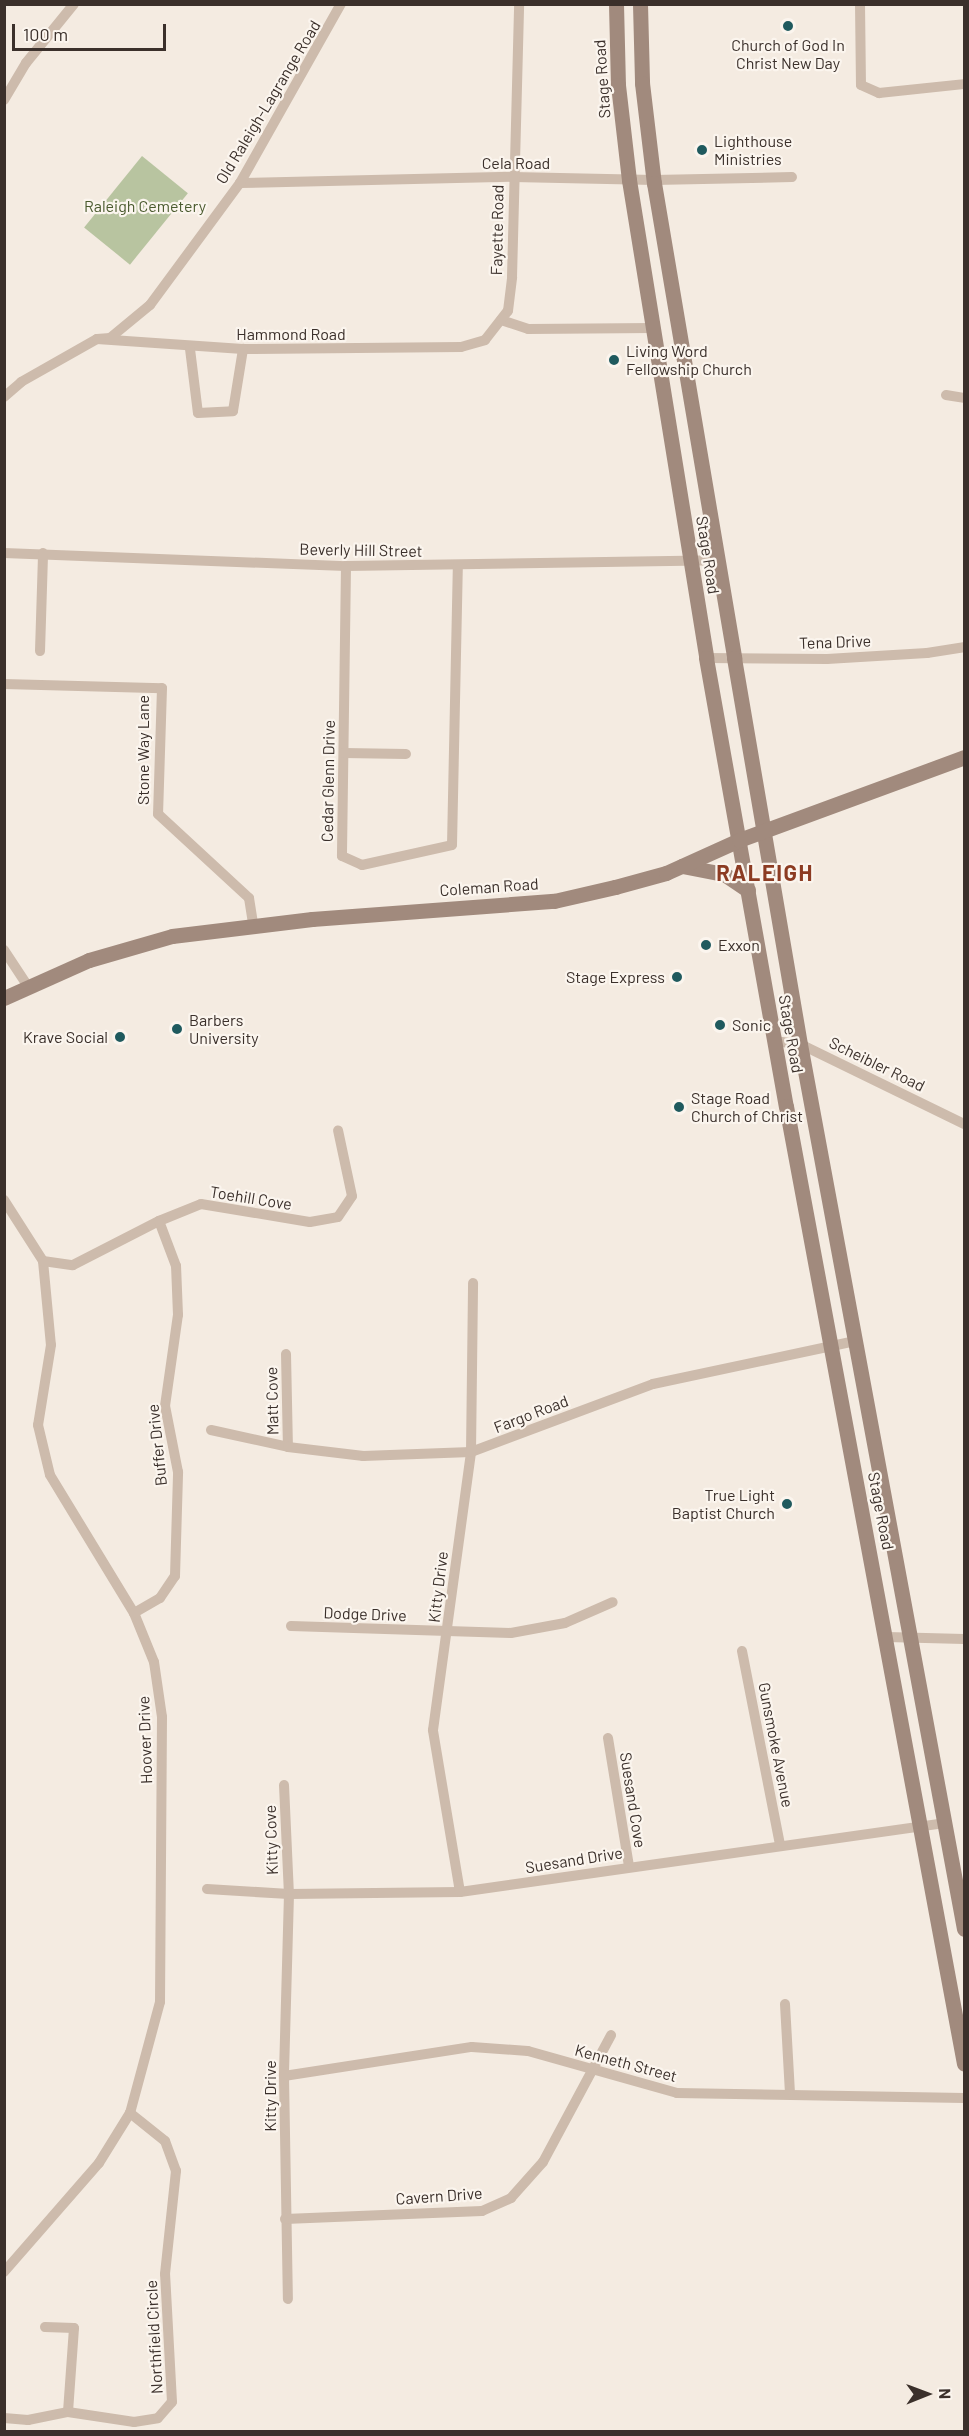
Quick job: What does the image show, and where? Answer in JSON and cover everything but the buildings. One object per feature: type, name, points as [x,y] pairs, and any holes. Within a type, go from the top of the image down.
[{"type":"main road","name":"Stage Road","points":[[616,4],[618,85],[629,180],[706,658],[774,1041],[887,1637],[964,2064]]},
{"type":"main road","name":"Stage Road","points":[[640,4],[642,83],[654,180],[734,658],[800,1044],[913,1638],[964,1929]]},
{"type":"main road","name":"Coleman Road","points":[[4,998],[27,985],[88,960],[172,936],[253,924],[554,901],[682,866],[764,830],[964,758]]},
{"type":"main road","points":[[682,866],[724,874],[748,890]]},
{"type":"street","points":[[4,100],[26,63],[74,4]]},
{"type":"street","name":"Old Raleigh-Lagrange Road","points":[[4,397],[21,382],[97,339],[110,338],[150,305],[240,183],[341,4]]},
{"type":"street","name":"Fayette Road","points":[[485,340],[508,310],[512,277],[519,4]]},
{"type":"street","points":[[860,4],[861,85],[879,93],[964,84]]},
{"type":"street","name":"Cela Road","points":[[240,183],[513,177],[629,180],[792,177]]},
{"type":"street","points":[[501,320],[528,329],[653,328]]},
{"type":"street","name":"Hammond Road","points":[[97,339],[190,348],[243,350],[461,347],[485,340]]},
{"type":"street","points":[[190,348],[198,412],[233,411],[243,350]]},
{"type":"street","points":[[946,394],[964,398]]},
{"type":"street","name":"Beverly Hill Street","points":[[4,553],[346,566],[458,566],[718,560]]},
{"type":"street","points":[[40,651],[43,554]]},
{"type":"street","name":"Cedar Glenn Drive","points":[[346,566],[342,856],[362,865],[452,845],[458,566]]},
{"type":"street","name":"Tena Drive","points":[[706,658],[837,658],[927,653],[964,647]]},
{"type":"street","name":"Stone Way Lane","points":[[4,684],[162,688],[158,814],[249,898],[253,924]]},
{"type":"street","points":[[344,753],[406,754]]},
{"type":"street","points":[[4,950],[27,985]]},
{"type":"street","name":"Scheibler Road","points":[[774,1041],[800,1044],[964,1125]]},
{"type":"street","name":"Toehill Cove","points":[[43,1261],[73,1264],[159,1221],[201,1204],[310,1222],[338,1218],[352,1196],[338,1130]]},
{"type":"street","name":"Hoover Drive","points":[[4,1200],[43,1261],[51,1346],[38,1425],[50,1475],[134,1613],[154,1662],[162,1717],[160,1990],[130,2113],[99,2163],[4,2272]]},
{"type":"street","name":"Buffer Drive","points":[[134,1613],[160,1598],[175,1576],[178,1472],[165,1406],[177,1305],[176,1266],[159,1221]]},
{"type":"street","name":"Kitty Drive","points":[[460,1892],[433,1730],[471,1452],[474,1283]]},
{"type":"street","name":"Fargo Road","points":[[211,1430],[288,1447],[363,1456],[471,1452],[653,1384],[856,1341]]},
{"type":"street","name":"Matt Cove","points":[[286,1354],[288,1447]]},
{"type":"street","name":"Dodge Drive","points":[[291,1626],[511,1633],[565,1623],[613,1602]]},
{"type":"street","points":[[887,1637],[964,1639]]},
{"type":"street","name":"Gunsmoke Avenue","points":[[742,1651],[780,1844]]},
{"type":"street","name":"Suesand Cove","points":[[608,1738],[629,1866]]},
{"type":"street","name":"Kitty Cove","points":[[284,1785],[289,1894]]},
{"type":"street","name":"Suesand Drive","points":[[207,1889],[289,1894],[460,1892],[780,1844],[945,1823]]},
{"type":"street","name":"Kitty Drive","points":[[288,2299],[284,2076],[289,1894]]},
{"type":"street","points":[[785,2004],[790,2094]]},
{"type":"street","name":"Cavern Drive","points":[[285,2219],[482,2211],[512,2198],[543,2162],[595,2071],[611,2036]]},
{"type":"street","name":"Kenneth Street","points":[[284,2076],[472,2047],[528,2051],[677,2093],[964,2098]]},
{"type":"street","name":"Northfield Circle","points":[[4,2418],[28,2420],[68,2412],[134,2422],[158,2418],[172,2402],[165,2274],[176,2171],[165,2141],[130,2113]]},
{"type":"street","points":[[45,2327],[74,2328],[68,2412]]},
{"type":"green space","name":"Raleigh Cemetery","points":[[142,156],[188,193],[130,265],[84,227]]},
{"type":"place","name":"Church of God In Christ New Day","points":[[788,26]]},
{"type":"place","name":"Lighthouse Ministries","points":[[702,150]]},
{"type":"place","name":"Living Word Fellowship Church","points":[[614,360]]},
{"type":"place","name":"Exxon","points":[[706,945]]},
{"type":"place","name":"Stage Express","points":[[677,977]]},
{"type":"place","name":"Sonic","points":[[720,1025]]},
{"type":"place","name":"Barbers University","points":[[177,1029]]},
{"type":"place","name":"Krave Social","points":[[120,1037]]},
{"type":"place","name":"Stage Road Church of Christ","points":[[679,1107]]},
{"type":"place","name":"True Light Baptist Church","points":[[787,1504]]},
{"type":"district","name":"RALEIGH","points":[[765,873]]}]
